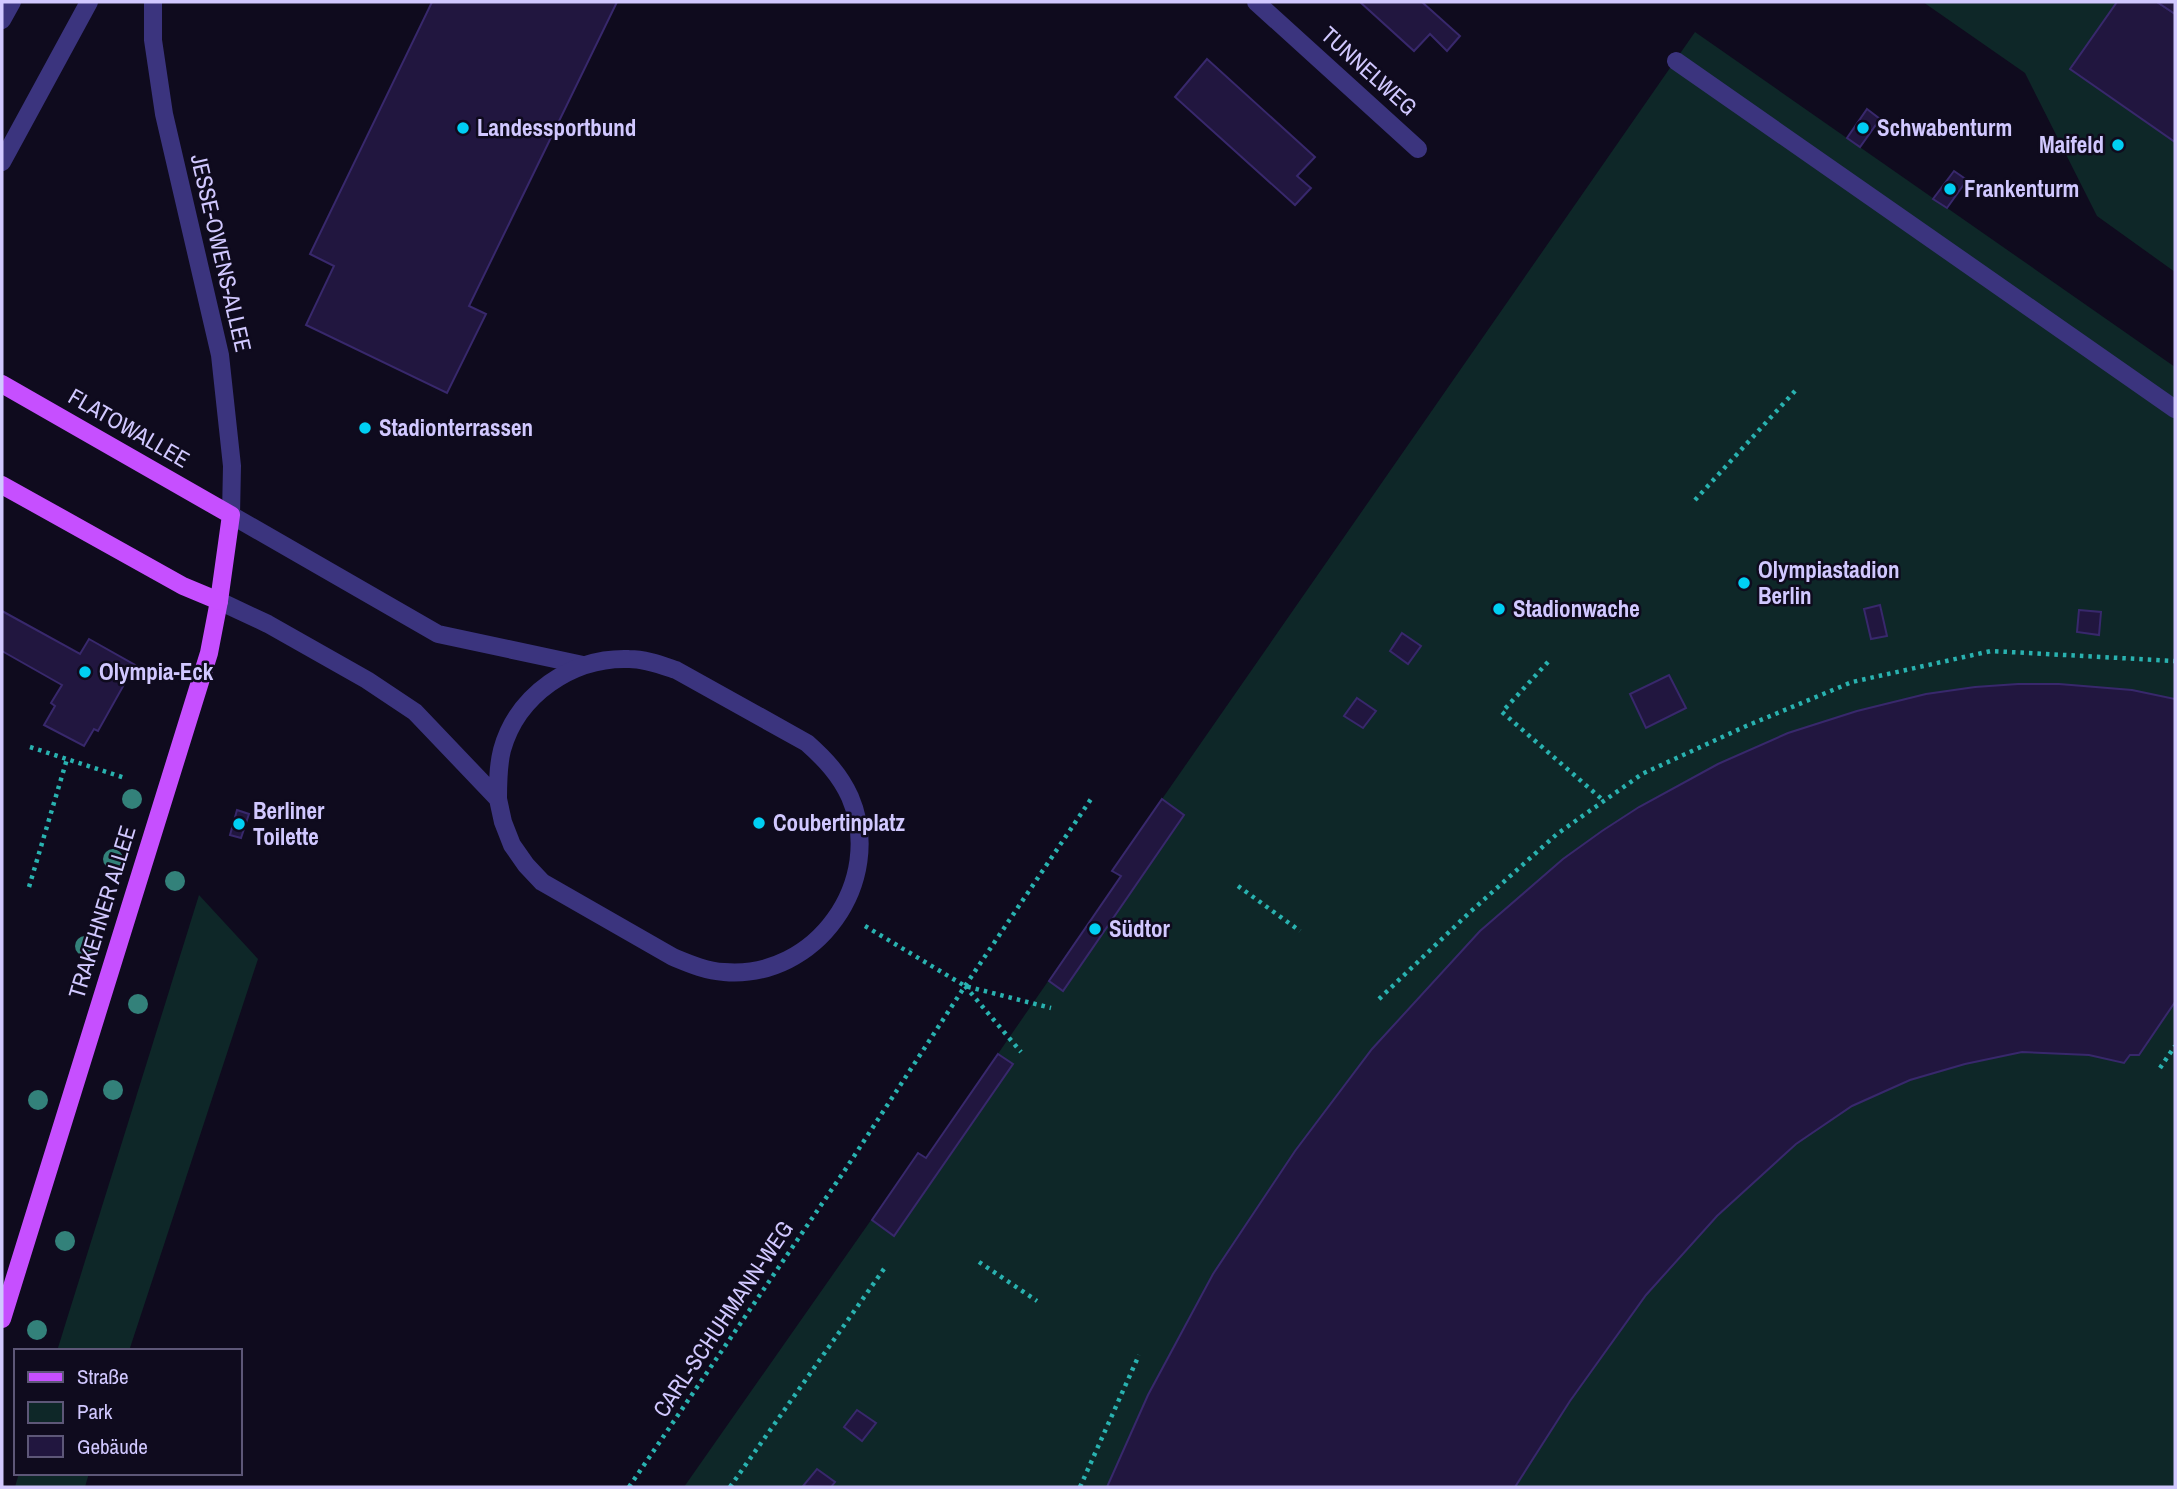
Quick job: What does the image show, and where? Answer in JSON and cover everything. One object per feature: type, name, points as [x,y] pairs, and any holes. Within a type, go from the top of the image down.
[{"type":"main road","name":"FLATOWALLEE","points":[[2,384],[231,516]]},
{"type":"main road","points":[[2,485],[183,586],[219,601]]},
{"type":"main road","name":"TRAKEHNER ALLEE","points":[[2,1320],[208,653],[219,601],[231,516]]},
{"type":"street","points":[[2,20],[12,2]]},
{"type":"street","points":[[2,162],[89,2]]},
{"type":"street","name":"JESSE-OWENS-ALLEE","points":[[153,2],[153,40],[164,114],[220,355],[232,466],[231,516]]},
{"type":"street","name":"TUNNELWEG","points":[[1256,2],[1418,149]]},
{"type":"street","points":[[1676,61],[2175,409]]},
{"type":"street","points":[[231,516],[439,634],[583,665]]},
{"type":"street","points":[[219,601],[268,624],[356,674],[415,712],[498,799]]},
{"type":"street","points":[[630,659],[654,662],[676,670],[807,743],[825,759],[850,798],[857,820],[860,844],[852,890],[828,930],[810,947],[768,968],[724,972],[696,967],[673,957],[542,882],[526,865],[512,845],[498,799],[502,750],[511,727],[524,707],[541,689],[561,675],[583,665],[630,659]]},
{"type":"path","points":[[1695,500],[1795,391]]},
{"type":"path","points":[[1379,999],[1557,834],[1642,774],[1744,727],[1852,682],[1991,651],[2175,662]]},
{"type":"path","points":[[1548,662],[1502,712],[1604,801]]},
{"type":"path","points":[[30,747],[125,778]]},
{"type":"path","points":[[29,887],[67,759]]},
{"type":"path","name":"CARL-SCHUHMANN-WEG","points":[[629,1487],[845,1170],[1091,799]]},
{"type":"path","points":[[1238,886],[1300,931]]},
{"type":"path","points":[[841,911],[965,986],[1051,1008]]},
{"type":"path","points":[[965,986],[1021,1052]]},
{"type":"path","points":[[2160,1068],[2175,1045]]},
{"type":"path","points":[[979,1262],[1037,1301]]},
{"type":"path","points":[[730,1487],[886,1266]]},
{"type":"path","points":[[1080,1487],[1139,1355]]},
{"type":"green space","name":"Maifeld","points":[[1923,2],[2175,2],[2175,272],[2097,216],[2025,73]]},
{"type":"green space","name":"Olympiastadion Berlin","points":[[1695,32],[2175,367],[2175,1487],[684,1487],[918,1153],[926,1158],[1120,877],[1112,871]]},
{"type":"green space","points":[[199,895],[258,959],[130,1349],[58,1349]]},
{"type":"green space","points":[[18,1475],[88,1475],[85,1487],[15,1487]]},
{"type":"building","name":"Landessportbund","points":[[432,2],[617,2],[469,306],[486,314],[447,393],[306,325],[334,266],[310,254]]},
{"type":"building","points":[[1360,2],[1422,2],[1460,36],[1447,51],[1430,34],[1414,51]]},
{"type":"building","points":[[2117,2],[2157,2],[2175,14],[2175,142],[2070,69]]},
{"type":"building","points":[[2157,2],[2175,2],[2175,14]]},
{"type":"building","points":[[1207,59],[1315,157],[1297,176],[1311,188],[1295,205],[1175,97]]},
{"type":"building","name":"Schwabenturm","points":[[1867,109],[1880,119],[1860,147],[1847,138]]},
{"type":"building","name":"Frankenturm","points":[[1954,171],[1967,180],[1947,208],[1933,199]]},
{"type":"building","points":[[1880,605],[1887,636],[1871,639],[1864,609]]},
{"type":"building","points":[[2079,610],[2101,612],[2099,635],[2077,632]]},
{"type":"building","name":"Olympia-Eck","points":[[2,611],[80,654],[89,639],[135,665],[98,731],[94,729],[84,746],[44,725],[55,706],[51,703],[62,685],[2,651]]},
{"type":"building","points":[[1402,633],[1421,646],[1408,664],[1390,651]]},
{"type":"building","points":[[1669,675],[1686,708],[1646,728],[1630,694]]},
{"type":"building","points":[[2018,684],[2059,684],[2132,690],[2175,699],[2175,1002],[2139,1055],[2130,1055],[2124,1063],[2089,1055],[2022,1052],[1965,1064],[1910,1080],[1852,1106],[1796,1144],[1717,1216],[1646,1295],[1570,1401],[1515,1487],[1107,1487],[1148,1395],[1213,1274],[1295,1151],[1372,1049],[1480,931],[1563,859],[1602,831],[1639,807],[1718,764],[1788,733],[1857,711],[1926,694]]},
{"type":"building","points":[[1357,698],[1376,711],[1363,728],[1344,716]]},
{"type":"building","name":"Südtor","points":[[1162,799],[1184,815],[1063,991],[1049,981],[1121,876],[1112,871]]},
{"type":"building","name":"Berliner Toilette","points":[[237,810],[249,814],[241,838],[230,835]]},
{"type":"building","points":[[998,1054],[1013,1064],[894,1236],[872,1220],[918,1153],[926,1158]]},
{"type":"building","points":[[857,1410],[876,1423],[862,1441],[844,1427]]},
{"type":"building","points":[[817,1469],[835,1482],[831,1487],[803,1486]]},
{"type":"place","name":"Landessportbund","points":[[463,128]]},
{"type":"place","name":"Schwabenturm","points":[[1863,128]]},
{"type":"place","name":"Maifeld","points":[[2118,145]]},
{"type":"place","name":"Frankenturm","points":[[1950,189]]},
{"type":"place","name":"Stadionterrassen","points":[[365,428]]},
{"type":"place","name":"Olympiastadion Berlin","points":[[1744,583]]},
{"type":"place","name":"Stadionwache","points":[[1499,609]]},
{"type":"place","name":"Olympia-Eck","points":[[85,672]]},
{"type":"place","name":"Coubertinplatz","points":[[759,823]]},
{"type":"place","name":"Berliner Toilette","points":[[239,824]]},
{"type":"place","name":"Südtor","points":[[1095,929]]}]
